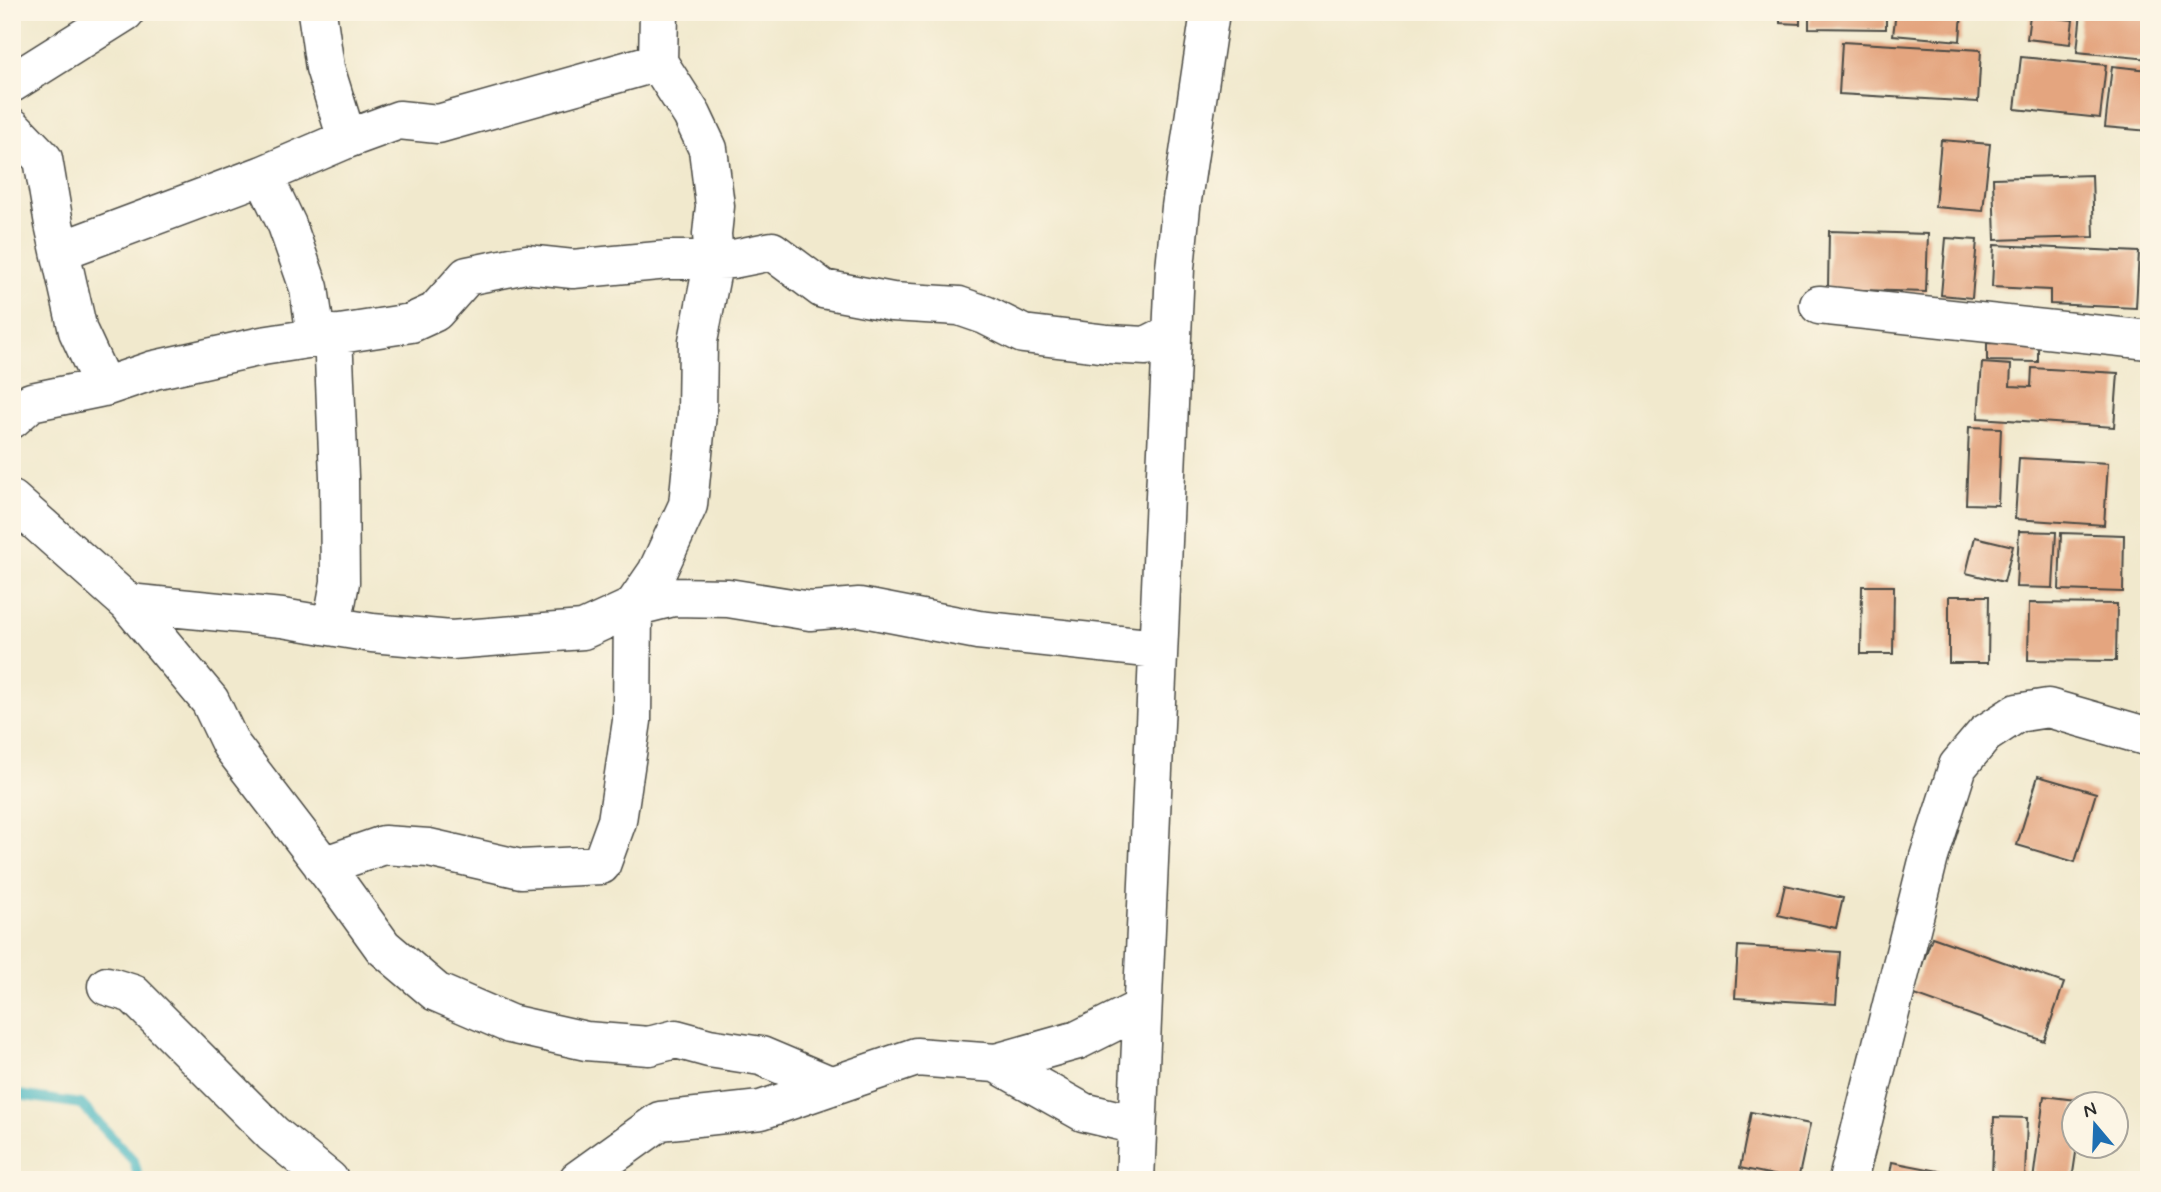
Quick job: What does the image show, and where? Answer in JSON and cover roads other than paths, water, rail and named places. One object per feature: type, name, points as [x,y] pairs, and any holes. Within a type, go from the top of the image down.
[{"type":"street","points":[[12,83],[125,12]]},
{"type":"street","points":[[317,12],[325,68],[347,139]]},
{"type":"street","points":[[323,866],[384,845],[429,849],[521,869],[601,865],[617,821],[632,721],[633,607],[657,572],[688,505],[697,413],[698,341],[713,259],[715,206],[708,149],[692,115],[658,62],[660,12]]},
{"type":"street","points":[[1135,1180],[1172,333],[1181,207],[1210,12]]},
{"type":"street","points":[[60,251],[263,175],[399,120],[438,124],[496,110],[658,62]]},
{"type":"street","points":[[12,127],[43,159],[78,331],[104,387]]},
{"type":"street","points":[[263,175],[287,225],[325,336],[339,477],[340,582],[332,626]]},
{"type":"street","points":[[12,419],[31,402],[104,387],[154,370],[325,336],[411,323],[435,312],[467,276],[526,264],[573,268],[668,260],[733,259],[772,251],[823,289],[892,302],[959,306],[985,315],[1023,334],[1146,346],[1172,333]]},
{"type":"street","points":[[1819,305],[2149,341]]},
{"type":"street","points":[[12,500],[128,603],[210,701],[231,745],[383,947],[436,992],[510,1024],[586,1041],[649,1046],[676,1039],[709,1048],[761,1056],[832,1086]]},
{"type":"street","points":[[128,603],[282,618],[372,633],[451,640],[583,631],[633,607],[673,597],[727,598],[810,611],[859,607],[978,630],[1157,649]]},
{"type":"street","points":[[1848,1180],[1929,857],[1958,766],[1985,734],[2017,713],[2048,708],[2149,737]]},
{"type":"street","points":[[107,986],[133,994],[273,1134],[329,1180]]},
{"type":"street","points":[[578,1180],[660,1121],[761,1110],[916,1057],[996,1063],[1078,1040],[1142,1008]]},
{"type":"street","points":[[996,1063],[1083,1112],[1137,1125]]},
{"type":"waterway","points":[[12,1094],[81,1104],[134,1161],[139,1180]]}]
